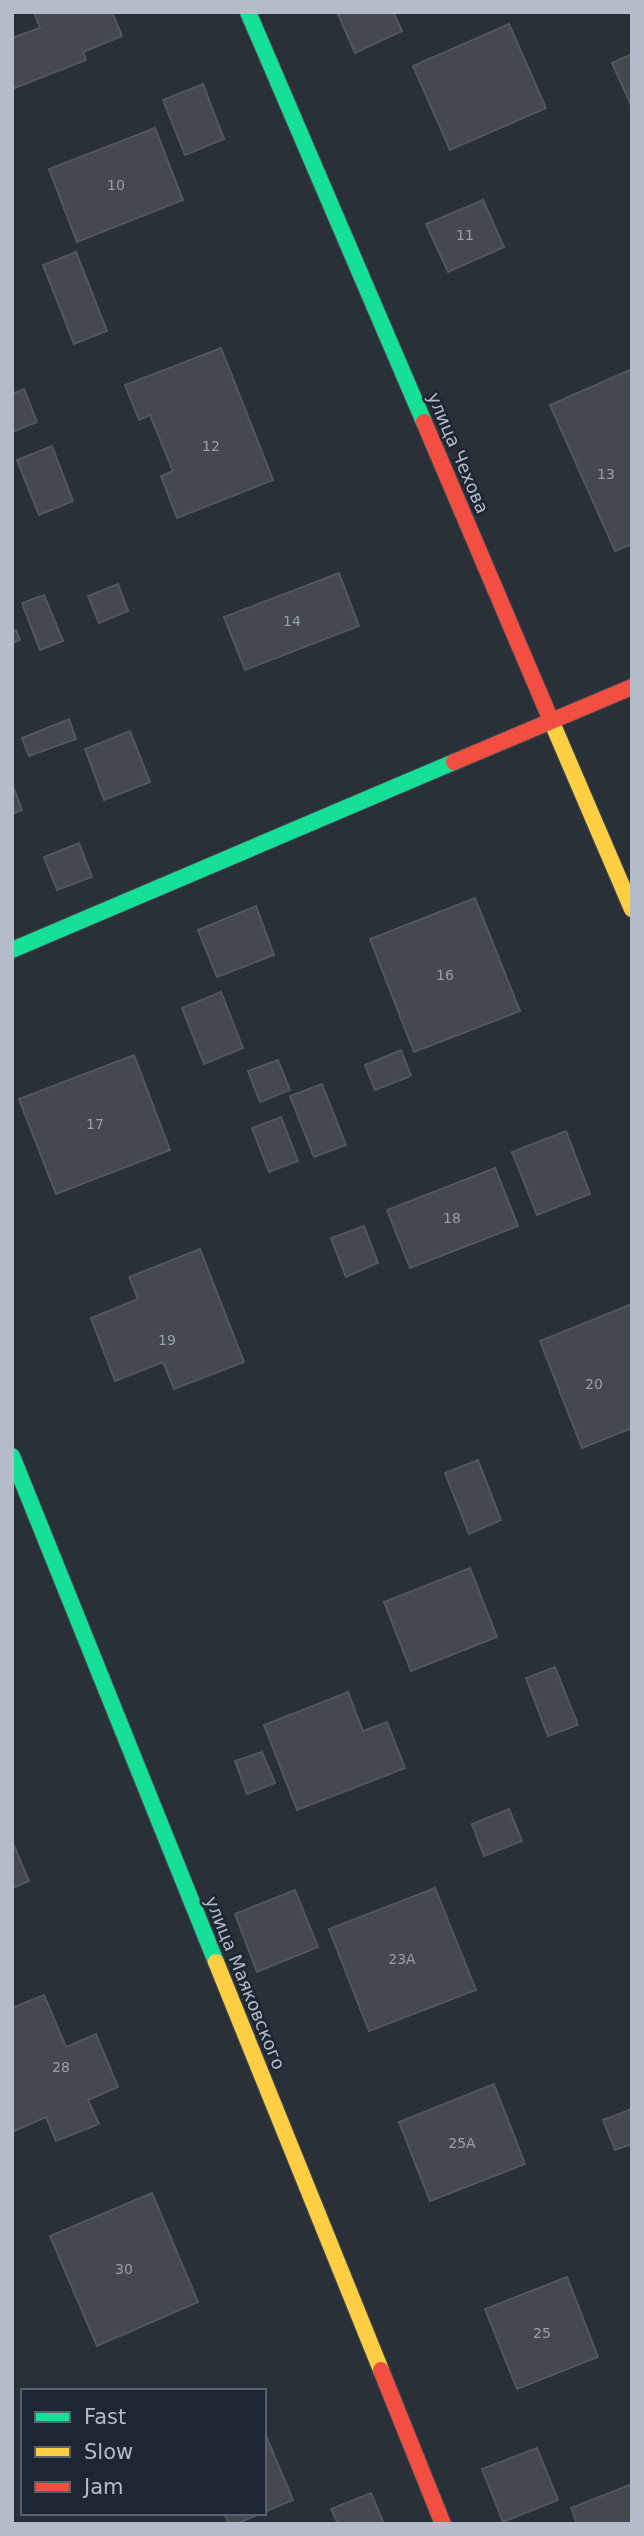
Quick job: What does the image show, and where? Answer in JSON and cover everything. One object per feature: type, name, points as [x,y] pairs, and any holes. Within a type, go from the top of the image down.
[{"type":"street","name":"улица Чехова","points":[[248,12],[632,909]]},
{"type":"street","points":[[12,950],[632,687]]},
{"type":"street","name":"улица Маяковского","points":[[12,1456],[443,2524]]},
{"type":"building","points":[[34,12],[112,12],[122,36],[83,52],[86,60],[12,89],[12,38],[40,28]]},
{"type":"building","points":[[337,12],[393,12],[402,31],[355,53]]},
{"type":"building","points":[[509,24],[546,108],[450,150],[413,66]]},
{"type":"building","points":[[632,54],[632,107],[612,63]]},
{"type":"building","points":[[203,84],[224,139],[185,155],[163,100]]},
{"type":"building","points":[[155,128],[183,200],[77,242],[49,169]]},
{"type":"building","points":[[483,200],[504,247],[448,272],[426,224]]},
{"type":"building","points":[[76,252],[107,331],[74,344],[43,265]]},
{"type":"building","points":[[221,348],[273,480],[177,518],[161,476],[173,471],[150,415],[139,420],[125,385]]},
{"type":"building","points":[[632,369],[632,544],[615,551],[550,405]]},
{"type":"building","points":[[24,389],[37,422],[12,432],[12,394]]},
{"type":"building","points":[[52,446],[73,501],[39,515],[17,460]]},
{"type":"building","points":[[339,573],[359,626],[245,670],[224,617]]},
{"type":"building","points":[[118,584],[128,611],[99,623],[88,596]]},
{"type":"building","points":[[44,595],[63,641],[40,650],[22,603]]},
{"type":"building","points":[[16,630],[20,640],[12,643],[12,632]]},
{"type":"building","points":[[69,719],[76,739],[29,756],[22,738]]},
{"type":"building","points":[[130,731],[150,782],[104,800],[85,749]]},
{"type":"building","points":[[12,784],[22,810],[12,814]]},
{"type":"building","points":[[79,843],[92,877],[57,890],[44,857]]},
{"type":"building","points":[[475,898],[520,1011],[414,1052],[370,939]]},
{"type":"building","points":[[256,906],[274,955],[217,977],[198,930]]},
{"type":"building","points":[[221,992],[243,1048],[204,1064],[182,1008]]},
{"type":"building","points":[[401,1050],[411,1076],[375,1090],[365,1065]]},
{"type":"building","points":[[134,1055],[170,1150],[56,1194],[19,1099]]},
{"type":"building","points":[[278,1060],[290,1090],[260,1102],[248,1071]]},
{"type":"building","points":[[322,1084],[346,1145],[314,1157],[290,1096]]},
{"type":"building","points":[[281,1117],[298,1161],[269,1172],[252,1128]]},
{"type":"building","points":[[566,1131],[590,1194],[537,1215],[512,1152]]},
{"type":"building","points":[[495,1168],[518,1226],[410,1268],[387,1210]]},
{"type":"building","points":[[364,1226],[378,1263],[346,1277],[331,1238]]},
{"type":"building","points":[[200,1249],[244,1362],[174,1389],[163,1362],[115,1381],[91,1318],[138,1299],[129,1277]]},
{"type":"building","points":[[632,1304],[632,1428],[582,1448],[540,1341]]},
{"type":"building","points":[[478,1460],[501,1520],[469,1534],[445,1473]]},
{"type":"building","points":[[470,1568],[497,1637],[411,1671],[384,1602]]},
{"type":"building","points":[[555,1667],[578,1725],[548,1736],[526,1678]]},
{"type":"building","points":[[348,1692],[363,1731],[387,1722],[405,1768],[297,1810],[264,1725]]},
{"type":"building","points":[[262,1752],[275,1783],[247,1794],[235,1761]]},
{"type":"building","points":[[509,1809],[522,1841],[484,1856],[472,1824]]},
{"type":"building","points":[[12,1841],[29,1881],[12,1888]]},
{"type":"building","points":[[435,1888],[476,1990],[369,2031],[329,1929]]},
{"type":"building","points":[[295,1890],[318,1947],[257,1972],[235,1914]]},
{"type":"building","points":[[44,1995],[66,2047],[96,2034],[118,2087],[88,2100],[99,2124],[56,2141],[46,2117],[12,2132],[12,2008]]},
{"type":"building","points":[[494,2084],[525,2164],[430,2201],[399,2122]]},
{"type":"building","points":[[632,2109],[632,2144],[615,2150],[603,2120]]},
{"type":"building","points":[[152,2193],[198,2302],[97,2346],[50,2236]]},
{"type":"building","points":[[567,2277],[598,2357],[517,2389],[485,2309]]},
{"type":"building","points":[[266,2436],[293,2500],[266,2511]]},
{"type":"building","points":[[537,2448],[558,2500],[503,2522],[482,2469]]},
{"type":"building","points":[[632,2484],[632,2524],[577,2524],[571,2508]]},
{"type":"building","points":[[371,2493],[384,2524],[338,2524],[331,2509]]},
{"type":"building","points":[[225,2515],[257,2515],[236,2524],[229,2524]]},
{"type":"traffic: fast","points":[[248,12],[424,422]]},
{"type":"traffic: fast","points":[[12,950],[454,762]]},
{"type":"traffic: fast","points":[[12,1456],[216,1962]]},
{"type":"traffic: slow","points":[[550,718],[632,909]]},
{"type":"traffic: slow","points":[[216,1962],[381,2370]]},
{"type":"traffic: jam","points":[[424,422],[550,718]]},
{"type":"traffic: jam","points":[[454,762],[632,687]]},
{"type":"traffic: jam","points":[[381,2370],[443,2524]]}]
